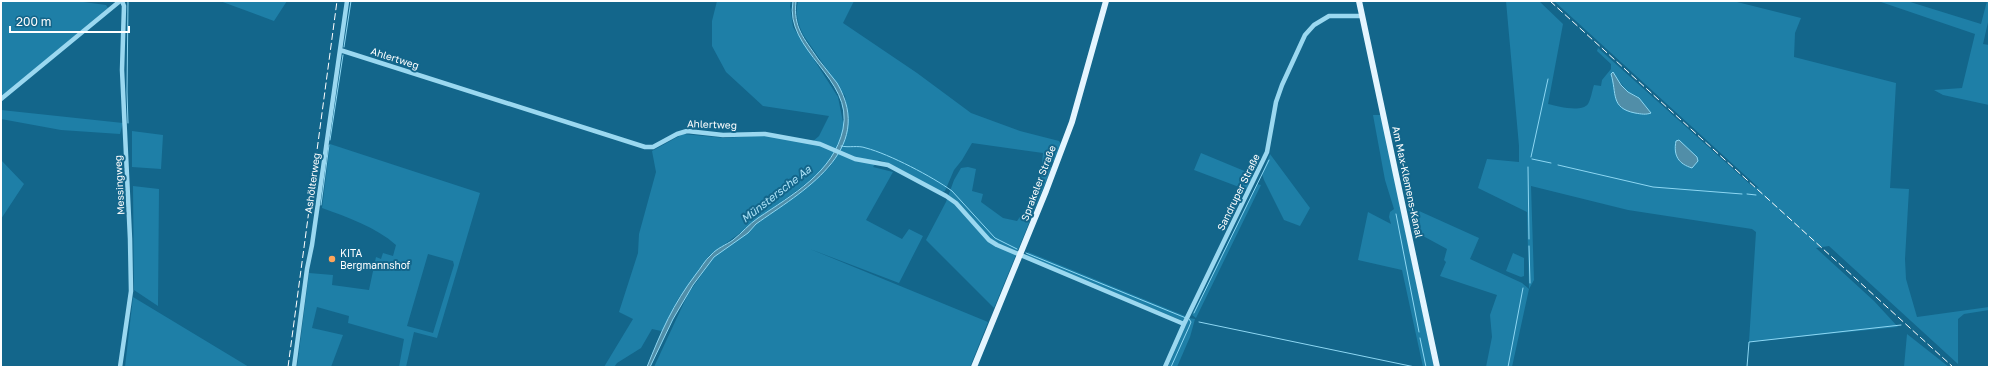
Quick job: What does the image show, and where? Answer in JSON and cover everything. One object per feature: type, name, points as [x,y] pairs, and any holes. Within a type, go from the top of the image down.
[{"type":"main road","name":"Sprakeler Straße","points":[[974,367],[1020,256],[1072,122],[1106,1]]},
{"type":"main road","name":"Am Max-Klemens-Kanal","points":[[1360,1],[1437,367]]},
{"type":"street","points":[[1,99],[121,1]]},
{"type":"street","name":"Messingweg","points":[[120,367],[131,292],[122,70],[124,6],[121,1]]},
{"type":"street","name":"Ashölterweg","points":[[294,367],[347,1]]},
{"type":"street","name":"Sandruper Straße","points":[[1165,367],[1267,152],[1278,96],[1305,35],[1314,26],[1329,16],[1362,16]]},
{"type":"street","name":"Ahlertweg","points":[[340,50],[645,148],[653,147],[677,134],[691,131],[724,135],[765,134],[816,142],[844,155],[860,160],[888,165],[946,196],[956,203],[989,240],[1001,248],[1186,320]]},
{"type":"shaded area","points":[[1,1],[76,1],[106,5],[108,8],[1,97]]},
{"type":"shaded area","points":[[220,1],[287,1],[274,21]]},
{"type":"shaded area","points":[[717,1],[791,1],[790,6],[793,27],[838,97],[844,127],[837,148],[815,177],[709,256],[678,299],[663,330],[652,329],[641,348],[617,363],[614,367],[604,367],[633,319],[619,312],[638,253],[639,234],[656,172],[652,151],[683,134],[725,138],[764,135],[811,143],[819,136],[829,116],[763,106],[726,72],[712,46],[712,21]]},
{"type":"shaded area","points":[[793,1],[796,1],[796,18],[804,39],[837,83],[847,107],[848,129],[841,149],[828,167],[812,183],[756,224],[748,233],[714,257],[693,285],[673,319],[650,367],[647,367],[674,307],[707,259],[716,250],[733,240],[755,220],[810,181],[831,158],[838,144],[843,129],[844,111],[839,95],[830,79],[808,50],[799,35],[793,19]]},
{"type":"shaded area","points":[[798,1],[854,1],[843,23],[917,73],[971,113],[1020,131],[1059,141],[1061,144],[1056,161],[1042,163],[1043,153],[972,143],[954,170],[945,191],[942,192],[888,163],[879,160],[873,167],[893,172],[866,220],[902,239],[909,229],[923,236],[899,283],[810,249],[988,322],[970,367],[654,367],[688,294],[716,254],[748,233],[756,224],[829,168],[842,146],[848,116],[845,96],[802,32],[797,15]]},
{"type":"shaded area","points":[[1506,1],[1539,1],[1563,24],[1548,104],[1580,108],[1585,107],[1588,104],[1594,85],[1601,86],[1602,80],[1611,69],[1611,64],[1597,51],[1598,48],[1752,186],[1759,188],[1554,1],[1733,1],[1801,18],[1795,33],[1794,57],[1896,83],[1890,188],[1909,189],[1905,259],[1906,279],[1917,317],[1989,307],[1989,310],[1964,314],[1958,319],[1958,364],[1829,246],[1816,248],[1874,301],[1898,327],[1749,342],[1756,232],[1752,229],[1628,210],[1531,186],[1534,280],[1529,289],[1527,212],[1478,188],[1487,159],[1519,162],[1519,146]],"holes":[[[1612,72],[1628,92],[1637,96],[1650,111],[1649,114],[1633,112],[1619,104],[1615,96]]]},
{"type":"shaded area","points":[[1878,1],[1907,1],[1981,24],[1987,1],[1989,1],[1989,18],[1983,44],[1989,45],[1989,105],[1943,95],[1934,90],[1962,88],[1975,34]]},
{"type":"shaded area","points":[[1613,72],[1621,85],[1628,92],[1639,98],[1651,113],[1645,114],[1627,111],[1618,103],[1611,74]]},
{"type":"shaded area","points":[[1,110],[123,123],[120,134],[61,130],[1,119]]},
{"type":"shaded area","points":[[1373,115],[1381,115],[1434,367],[1423,367],[1402,270],[1358,260],[1368,212],[1391,224],[1389,217],[1390,212],[1394,209],[1385,180]]},
{"type":"shaded area","points":[[132,131],[163,135],[161,169],[132,167]]},
{"type":"shaded area","points":[[1679,140],[1697,157],[1698,161],[1692,168],[1680,162],[1676,155],[1676,141]]},
{"type":"shaded area","points":[[330,144],[480,193],[437,338],[414,332],[406,367],[399,367],[404,339],[348,323],[349,316],[317,307],[312,328],[343,335],[331,367],[297,367],[309,273],[333,275],[332,285],[369,290],[376,257],[381,259],[383,253],[393,256],[396,245],[380,233],[370,228],[322,208]],"holes":[[[428,254],[453,261],[454,265],[433,333],[407,326]]]},
{"type":"shaded area","points":[[1201,153],[1254,175],[1247,190],[1194,170]]},
{"type":"shaded area","points":[[1270,154],[1310,208],[1300,226],[1284,220],[1264,180],[1262,174]]},
{"type":"shaded area","points":[[1,160],[24,184],[1,219]]},
{"type":"shaded area","points":[[968,167],[976,169],[972,191],[983,194],[981,202],[1003,218],[1017,221],[1037,192],[1043,168],[1052,167],[994,308],[926,240],[946,202],[954,180],[961,168]]},
{"type":"shaded area","points":[[1257,184],[1261,185],[1196,318],[1192,315]]},
{"type":"shaded area","points":[[133,186],[159,189],[158,306],[134,290]]},
{"type":"shaded area","points":[[1408,206],[1479,238],[1470,259],[1522,283],[1529,289],[1512,367],[1486,367],[1492,337],[1490,315],[1497,295],[1440,276],[1446,262],[1444,260],[1447,249],[1412,230]]},
{"type":"shaded area","points":[[1028,252],[1185,316],[1183,321],[1026,256]]},
{"type":"shaded area","points":[[1513,253],[1524,258],[1524,276],[1521,277],[1506,271]]},
{"type":"shaded area","points":[[133,297],[249,367],[125,367]]},
{"type":"shaded area","points":[[1189,318],[1195,319],[1190,337],[1177,367],[1168,367]]},
{"type":"shaded area","points":[[1907,334],[1949,367],[1904,367]]},
{"type":"waterway","points":[[128,1],[128,123]]},
{"type":"waterway","points":[[344,47],[351,1]]},
{"type":"waterway","points":[[330,140],[343,55]]},
{"type":"waterway","points":[[1531,157],[1548,79]]},
{"type":"waterway","points":[[321,205],[329,145]]},
{"type":"waterway","points":[[841,146],[863,147],[876,151],[910,166],[934,179],[952,191],[995,238],[1017,249]]},
{"type":"waterway","points":[[1532,159],[1551,163]]},
{"type":"waterway","points":[[1194,313],[1269,160]]},
{"type":"waterway","points":[[1558,165],[1653,187],[1742,194]]},
{"type":"waterway","points":[[1528,167],[1529,239]]},
{"type":"waterway","points":[[1747,194],[1756,195]]},
{"type":"waterway","points":[[1396,214],[1419,332]]},
{"type":"waterway","points":[[1529,246],[1530,283]]},
{"type":"waterway","points":[[1026,253],[1186,318]]},
{"type":"waterway","points":[[1508,367],[1523,288]]},
{"type":"waterway","points":[[1171,367],[1191,322],[1189,319]]},
{"type":"waterway","points":[[1199,322],[1415,367]]},
{"type":"waterway","points":[[1747,367],[1749,342],[1901,325]]},
{"type":"waterway","points":[[1420,338],[1426,367]]},
{"type":"railway","points":[[288,367],[337,1]]},
{"type":"railway","points":[[1550,1],[1953,367]]},
{"type":"place","name":"KITA Bergmannshof","points":[[332,259]]},
{"type":"water label","name":"Münstersche Aa","points":[[776,194]]}]
